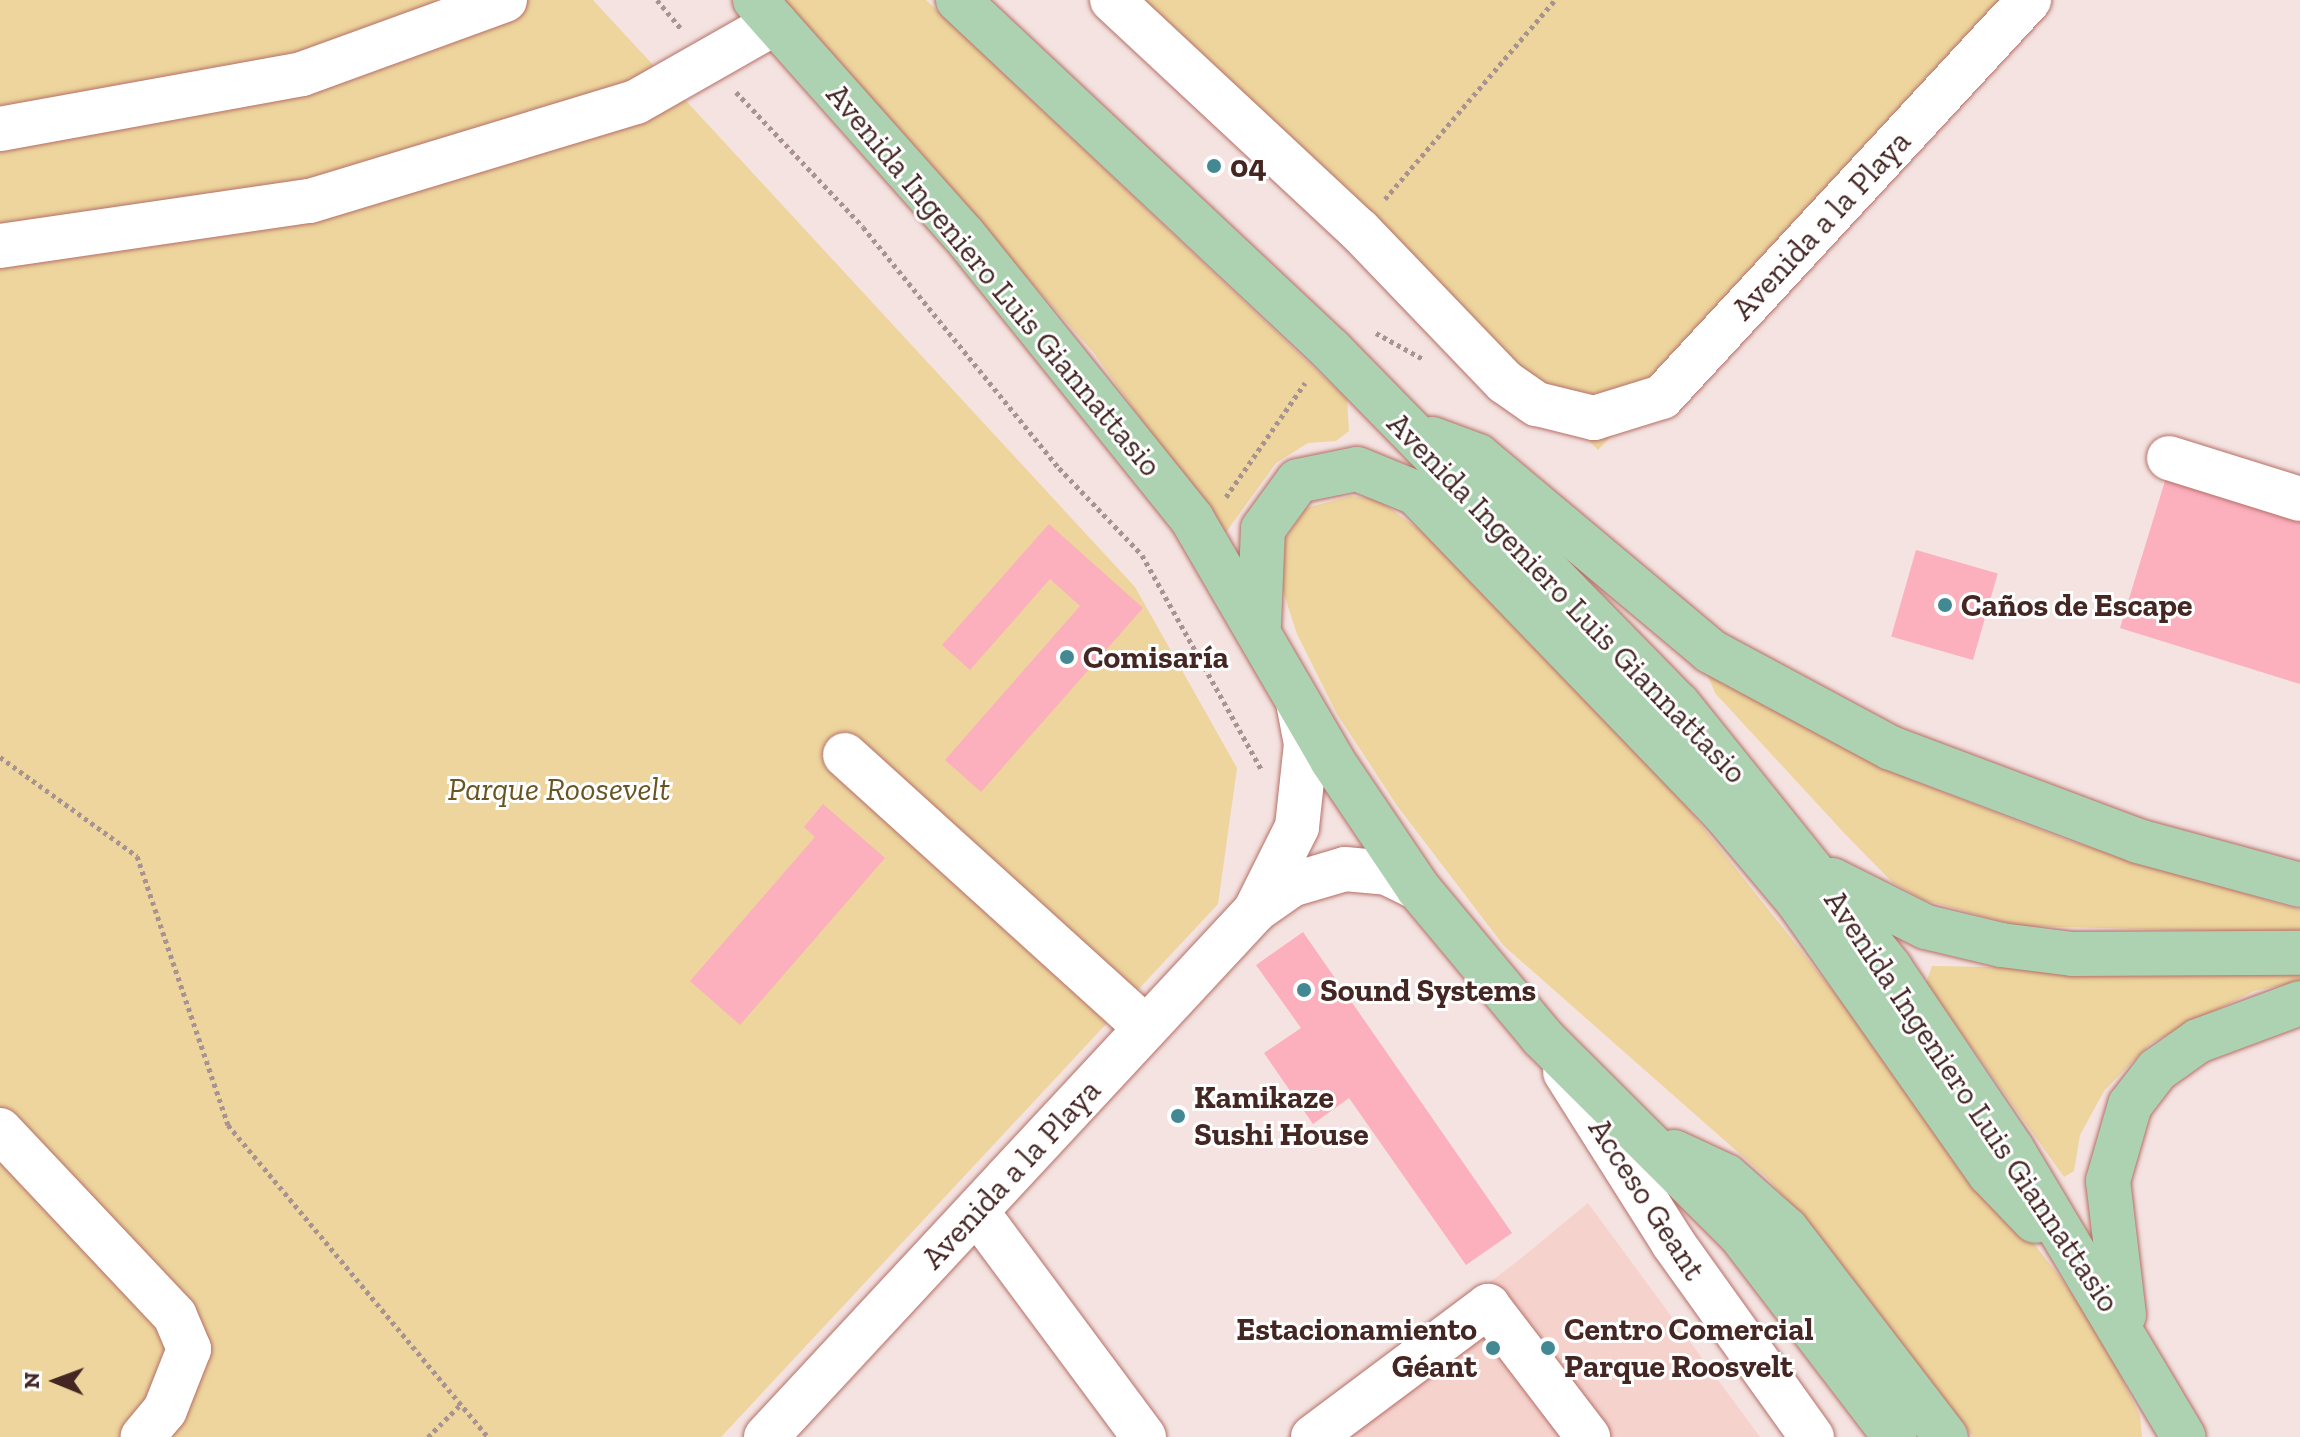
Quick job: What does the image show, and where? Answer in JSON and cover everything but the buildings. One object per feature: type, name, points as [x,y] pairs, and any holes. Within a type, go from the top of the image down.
[{"type":"main road","name":"Avenida Ingeniero Luis Giannattasio","points":[[958,0],[1330,349],[1407,431],[1678,704],[1819,873],[2012,1149],[2127,1334],[2173,1427]]},
{"type":"main road","name":"Avenida Ingeniero Luis Giannattasio","points":[[765,11],[963,234],[1201,534],[1260,628],[1298,702],[1418,888],[1542,1037],[1650,1141],[1740,1234],[1895,1437]]},
{"type":"main road","points":[[1407,431],[1478,456],[1710,651],[1891,748],[2138,841],[2300,885]]},
{"type":"main road","points":[[1260,628],[1257,557],[1279,502],[1298,481],[1324,471],[1385,476],[1416,493],[1723,812],[1798,901],[1990,1174],[2077,1256]]},
{"type":"main road","points":[[1723,812],[1819,873],[1926,927],[2001,945],[2072,954],[2300,953]]},
{"type":"main road","points":[[2127,1334],[2108,1181],[2130,1105],[2157,1070],[2198,1041],[2300,1003]]},
{"type":"main road","points":[[1650,1141],[1726,1176],[1787,1230],[1946,1437]]},
{"type":"street","points":[[0,129],[302,74],[505,0]]},
{"type":"street","points":[[1112,0],[1359,230]]},
{"type":"street","name":"Avenida a la Playa","points":[[1359,230],[1505,382],[1537,404],[1594,418],[1662,397],[2029,0]]},
{"type":"street","points":[[0,246],[310,201],[636,102],[711,66],[765,11]]},
{"type":"street","points":[[2169,458],[2300,499]]},
{"type":"street","points":[[1255,911],[1297,827],[1306,744],[1298,702]]},
{"type":"street","points":[[845,755],[1146,1028]]},
{"type":"street","points":[[1255,911],[1291,885],[1345,869],[1377,870],[1418,888]]},
{"type":"street","name":"Avenida a la Playa","points":[[766,1437],[1255,911]]},
{"type":"street","name":"Acceso Geant","points":[[1542,1037],[1673,1243],[1812,1437]]},
{"type":"street","points":[[0,1130],[175,1316],[189,1349],[165,1410],[142,1437]]},
{"type":"street","points":[[977,1212],[1144,1437]]},
{"type":"street","points":[[1313,1437],[1488,1306],[1588,1437]]},
{"type":"path","points":[[657,0],[711,66],[863,227],[1059,468],[1142,555],[1265,782]]},
{"type":"path","points":[[1359,230],[1555,0]]},
{"type":"path","points":[[1201,534],[1330,349],[1363,325],[1434,365]]},
{"type":"path","points":[[0,757],[137,856],[228,1125],[488,1437]]},
{"type":"path","points":[[428,1437],[460,1405]]},
{"type":"shaded area","name":"Centro Comercial Parque Roosvelt","points":[[1588,1203],[1760,1437],[1285,1437],[1519,1260]]},
{"type":"green space","name":"Parque Roosevelt","points":[[0,0],[593,0],[1135,587],[1237,768],[1218,904],[721,1437],[0,1437]]},
{"type":"green space","points":[[781,0],[926,0],[1347,399],[1349,431],[1336,441],[1308,443],[1276,463],[1224,535],[1093,352]]},
{"type":"green space","points":[[1138,0],[2027,0],[1598,450]]},
{"type":"green space","points":[[1350,496],[1377,499],[1423,532],[1640,748],[2057,1273],[2101,1335],[2140,1416],[2142,1437],[1973,1437],[1816,1231],[1765,1176],[1504,946],[1398,807],[1337,714],[1297,634],[1280,582],[1285,539],[1306,508]]},
{"type":"green space","points":[[1705,669],[1909,779],[2067,840],[2300,910],[2300,933],[2019,926],[1924,900],[1892,882],[1847,836],[1715,693]]},
{"type":"green space","points":[[1932,966],[2300,972],[2300,982],[2254,991],[2151,1043],[2104,1091],[2080,1135],[2074,1171],[2064,1177],[1926,983]]},
{"type":"place","name":"04","points":[[1214,166]]},
{"type":"place","name":"Caños de Escape","points":[[1945,605]]},
{"type":"place","name":"Comisaría","points":[[1067,657]]},
{"type":"place","name":"Sound Systems","points":[[1304,990]]},
{"type":"place","name":"Kamikaze Sushi House","points":[[1178,1116]]},
{"type":"place","name":"Estacionamiento Géant","points":[[1493,1348]]},
{"type":"place","name":"Centro Comercial Parque Roosvelt","points":[[1548,1348]]}]
